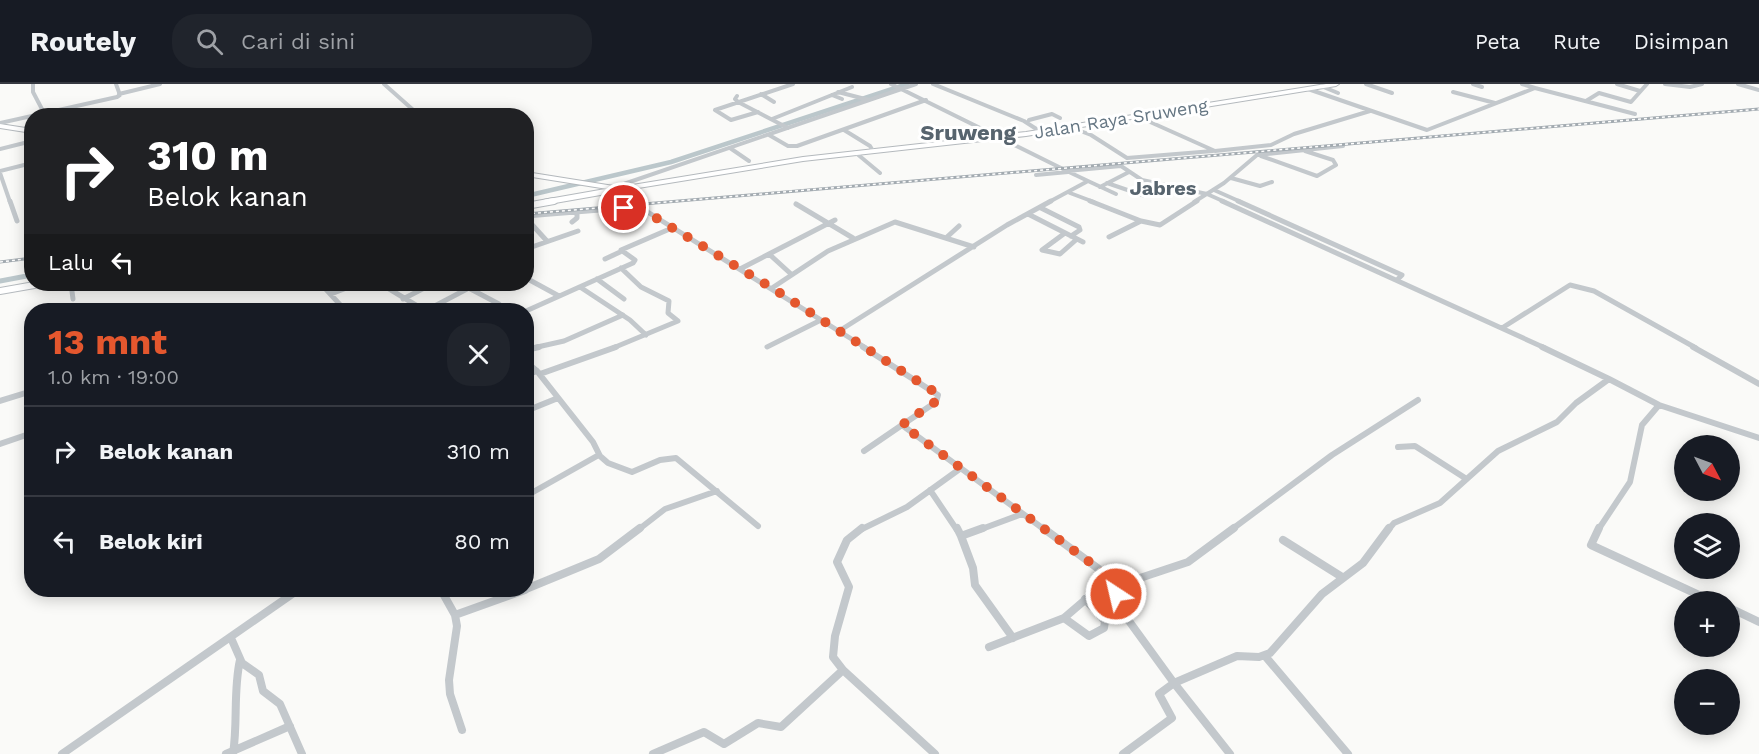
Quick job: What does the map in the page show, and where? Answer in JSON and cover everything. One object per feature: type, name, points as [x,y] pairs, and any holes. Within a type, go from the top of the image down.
[{"type":"highway","name":"Jalan Raya Sruweng","points":[[534,175],[615,189],[752,166],[1044,131],[1336,84]]},
{"type":"highway","points":[[0,124],[24,128]]},
{"type":"main road","points":[[534,204],[615,189]]},
{"type":"main road","points":[[0,291],[24,287]]},
{"type":"street","points":[[33,84],[33,92],[41,108]]},
{"type":"street","points":[[116,84],[119,94]]},
{"type":"street","points":[[67,108],[114,98],[119,94],[160,84]]},
{"type":"street","points":[[384,84],[411,108]]},
{"type":"street","points":[[774,84],[781,87]]},
{"type":"street","points":[[758,112],[731,120],[715,110],[793,84]]},
{"type":"street","points":[[891,84],[1116,194]]},
{"type":"street","points":[[615,189],[866,99],[915,84]]},
{"type":"street","points":[[933,84],[1029,120],[1044,131]]},
{"type":"street","points":[[942,84],[1044,131]]},
{"type":"street","points":[[1366,84],[1392,93]]},
{"type":"street","points":[[1473,84],[1482,87]]},
{"type":"street","points":[[1522,84],[1635,114]]},
{"type":"street","points":[[1617,84],[1641,91]]},
{"type":"street","points":[[1586,101],[1600,93],[1631,102],[1647,84]]},
{"type":"street","points":[[1665,84],[1690,87],[1702,84]]},
{"type":"street","points":[[1738,84],[1759,90]]},
{"type":"street","points":[[1322,86],[1338,93]]},
{"type":"street","points":[[1549,91],[1560,86]]},
{"type":"street","points":[[772,119],[852,87]]},
{"type":"street","points":[[1308,88],[1427,130],[1535,87]]},
{"type":"street","points":[[838,91],[866,99]]},
{"type":"street","points":[[1453,92],[1496,103]]},
{"type":"street","points":[[761,94],[774,102]]},
{"type":"street","points":[[737,96],[735,99],[738,102],[788,128]]},
{"type":"street","points":[[831,96],[842,99]]},
{"type":"street","points":[[770,135],[793,147],[926,100]]},
{"type":"street","points":[[1070,127],[1091,135],[1127,158],[1271,145],[1294,134],[1370,111]]},
{"type":"street","points":[[1029,120],[1052,114],[1060,118]]},
{"type":"street","points":[[1139,117],[1215,151]]},
{"type":"street","points":[[0,124],[24,118]]},
{"type":"street","points":[[844,129],[870,146],[873,151]]},
{"type":"street","points":[[816,133],[824,136]]},
{"type":"street","points":[[0,148],[24,143]]},
{"type":"street","points":[[1070,193],[1157,225],[1165,223],[1214,190],[1257,155],[1343,146]]},
{"type":"street","points":[[730,148],[749,161]]},
{"type":"street","points":[[1257,155],[1318,176],[1336,165],[1334,160],[1302,150]]},
{"type":"street","points":[[856,153],[880,173]]},
{"type":"street","points":[[17,221],[0,172],[24,165]]},
{"type":"street","points":[[1036,175],[1118,165],[1147,182],[1207,194],[1502,328],[1659,405],[1759,438]]},
{"type":"street","points":[[1100,187],[1129,172]]},
{"type":"street","points":[[1231,178],[1260,186],[1272,182]]},
{"type":"street","points":[[839,331],[1028,214],[1070,193],[1088,181]]},
{"type":"street","points":[[1107,183],[1145,196]]},
{"type":"street","points":[[615,189],[638,207],[772,288],[938,395],[936,402],[864,451]]},
{"type":"street","points":[[1214,190],[1402,276],[1397,280]]},
{"type":"street","points":[[796,204],[804,211],[853,238]]},
{"type":"street","points":[[534,216],[638,207]]},
{"type":"street","points":[[1041,208],[1079,227],[1080,230],[1071,236]]},
{"type":"street","points":[[572,222],[577,218],[577,212]]},
{"type":"street","points":[[1028,214],[1071,236],[1080,241],[1060,254],[1042,249],[1065,233]]},
{"type":"street","points":[[1267,221],[1274,217]]},
{"type":"street","points":[[740,269],[835,220]]},
{"type":"street","points":[[1109,237],[1142,221]]},
{"type":"street","points":[[772,288],[791,274],[853,238],[895,222],[974,247]]},
{"type":"street","points":[[1281,227],[1288,223]]},
{"type":"street","points":[[534,226],[546,240]]},
{"type":"street","points":[[947,237],[959,226]]},
{"type":"street","points":[[606,259],[672,228]]},
{"type":"street","points":[[534,245],[578,231]]},
{"type":"street","points":[[534,307],[635,260],[620,252]]},
{"type":"street","points":[[769,254],[791,274]]},
{"type":"street","points":[[534,373],[646,335],[677,320],[669,313],[671,305],[666,298],[638,285],[633,276],[621,268]]},
{"type":"street","points":[[597,279],[624,299]]},
{"type":"street","points":[[534,282],[559,296]]},
{"type":"street","points":[[1502,328],[1570,285],[1580,286],[1594,291],[1759,384]]},
{"type":"street","points":[[580,287],[623,315],[646,335]]},
{"type":"street","points":[[72,291],[73,299]]},
{"type":"street","points":[[329,291],[339,303]]},
{"type":"street","points":[[331,294],[339,291]]},
{"type":"street","points":[[391,291],[411,303]]},
{"type":"street","points":[[403,299],[418,291]]},
{"type":"street","points":[[440,303],[463,291]]},
{"type":"street","points":[[471,291],[497,303]]},
{"type":"street","points":[[534,348],[564,341],[623,315]]},
{"type":"street","points":[[767,347],[821,320]]},
{"type":"street","points":[[534,369],[593,442],[597,456],[616,468],[632,473],[666,459],[676,458],[758,526]]},
{"type":"street","points":[[1123,754],[1172,718],[1159,694],[1174,683],[1238,656],[1264,656],[1280,643],[1316,600],[1363,563],[1376,543],[1394,523],[1440,503],[1465,478],[1498,451],[1557,422],[1576,403],[1609,379]]},
{"type":"street","points":[[0,400],[24,393]]},
{"type":"street","points":[[534,408],[558,398]]},
{"type":"street","points":[[989,647],[1065,618],[1082,606],[1085,599],[1114,586],[1188,562],[1315,467],[1418,400]]},
{"type":"street","points":[[1659,405],[1641,426],[1636,461],[1630,482],[1593,537],[1591,545],[1610,556],[1689,591]]},
{"type":"street","points":[[902,425],[1106,574],[1114,586],[1121,610],[1230,754]]},
{"type":"street","points":[[0,444],[24,436]]},
{"type":"street","points":[[1398,447],[1415,446],[1465,478]]},
{"type":"street","points":[[534,491],[597,456]]},
{"type":"street","points":[[935,754],[843,670],[833,657],[837,629],[849,592],[848,583],[837,567],[844,544],[864,525],[899,512],[961,468]]},
{"type":"street","points":[[930,490],[951,516],[961,536],[973,568],[975,585],[1013,638]]},
{"type":"street","points":[[534,586],[599,559],[627,541],[665,509],[717,491]]},
{"type":"street","points":[[961,536],[1022,514]]},
{"type":"street","points":[[1283,540],[1342,578]]},
{"type":"street","points":[[62,754],[288,597]]},
{"type":"street","points":[[445,597],[455,615],[457,638],[449,680],[450,694],[462,730]]},
{"type":"street","points":[[455,615],[504,597]]},
{"type":"street","points":[[1065,618],[1089,636],[1104,628],[1105,621],[1085,599]]},
{"type":"street","points":[[1740,613],[1759,622]]},
{"type":"street","points":[[231,638],[240,660],[259,675],[264,693],[279,702],[302,754]]},
{"type":"street","points":[[1264,656],[1348,754]]},
{"type":"street","points":[[231,753],[238,724],[236,679],[240,660]]},
{"type":"street","points":[[653,754],[704,732],[724,744],[758,723],[781,727],[843,670]]},
{"type":"street","points":[[231,753],[290,726]]},
{"type":"waterway","points":[[534,194],[671,162],[907,84]]},
{"type":"waterway","points":[[0,281],[24,276]]},
{"type":"railway","points":[[534,213],[1759,109]]},
{"type":"railway","points":[[0,262],[24,259]]},
{"type":"district","name":"Sruweng","points":[[968,132]]},
{"type":"district","name":"Jabres","points":[[1163,188]]},
{"type":"route","points":[[624,208],[638,207],[772,288],[933,391],[938,395],[938,400],[902,425],[1106,574],[1113,582],[1116,594]]}]
